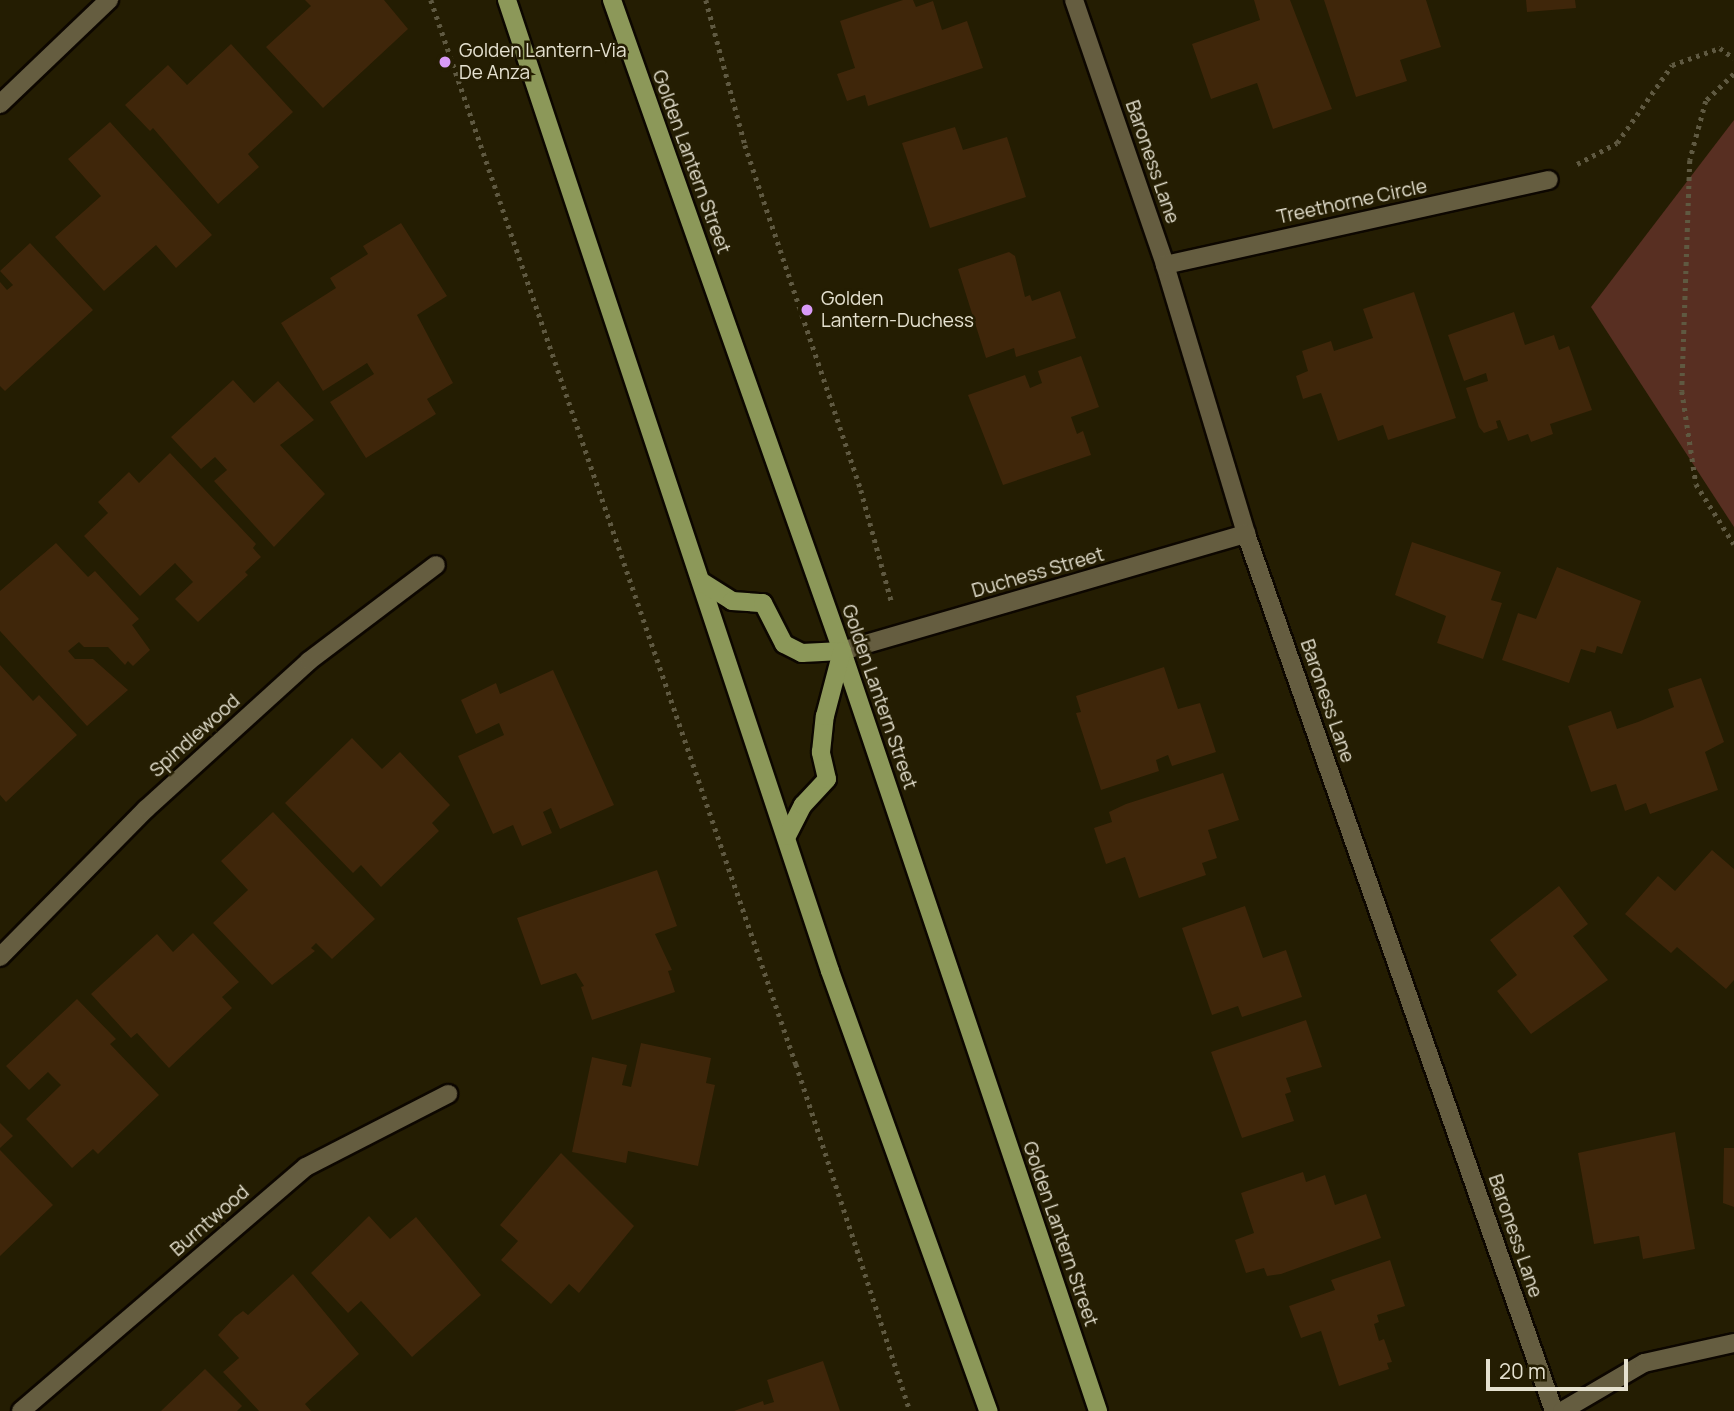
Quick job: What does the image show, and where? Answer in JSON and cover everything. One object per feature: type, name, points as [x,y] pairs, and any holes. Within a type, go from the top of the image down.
[{"type":"main road","points":[[507,0],[830,971],[988,1411]]},
{"type":"main road","name":"Golden Lantern Street","points":[[612,0],[842,652],[1098,1411]]},
{"type":"main road","points":[[702,583],[732,601],[764,603],[784,644],[802,653],[842,652],[825,716],[821,752],[827,779],[803,805],[787,836]]},
{"type":"street","points":[[0,104],[109,0]]},
{"type":"street","name":"Baroness Lane","points":[[1074,0],[1165,265],[1246,534],[1554,1411]]},
{"type":"street","name":"Treethorne Circle","points":[[1165,265],[1549,180]]},
{"type":"street","name":"Duchess Street","points":[[842,652],[1246,534]]},
{"type":"street","name":"Spindlewood","points":[[0,957],[146,809],[278,689],[436,565]]},
{"type":"street","name":"Burntwood","points":[[21,1411],[306,1167],[448,1094]]},
{"type":"street","points":[[1562,1411],[1644,1363],[1734,1343]]},
{"type":"path","points":[[431,0],[796,1063],[910,1411]]},
{"type":"path","points":[[706,0],[745,145],[861,490],[901,635]]},
{"type":"path","points":[[1549,180],[1617,143],[1672,65],[1720,48],[1734,58]]},
{"type":"path","points":[[1734,74],[1706,101],[1690,160],[1682,391],[1696,484],[1734,544]]},
{"type":"shaded area","points":[[1734,120],[1734,527],[1591,307]]},
{"type":"building","points":[[305,0],[384,0],[408,29],[323,108],[266,47],[311,6]]},
{"type":"building","points":[[903,0],[913,0],[916,7],[933,1],[942,30],[967,21],[983,68],[868,106],[865,95],[847,101],[837,74],[855,68],[840,21]]},
{"type":"building","points":[[1254,0],[1290,0],[1332,109],[1273,129],[1257,83],[1211,99],[1192,44],[1260,20]]},
{"type":"building","points":[[1324,0],[1426,0],[1441,47],[1400,60],[1407,81],[1356,97]]},
{"type":"building","points":[[1526,0],[1575,0],[1576,8],[1527,12]]},
{"type":"building","points":[[231,44],[293,112],[248,154],[259,167],[218,204],[153,128],[150,131],[125,105],[168,65],[187,85]]},
{"type":"building","points":[[110,122],[212,235],[176,268],[156,245],[104,291],[55,237],[101,196],[68,159]]},
{"type":"building","points":[[955,127],[963,150],[1007,137],[1026,197],[930,228],[902,143]]},
{"type":"building","points":[[401,223],[447,296],[417,315],[453,383],[427,399],[436,414],[366,458],[330,402],[374,374],[367,363],[323,391],[281,323],[336,288],[330,278],[368,254],[363,246]]},
{"type":"building","points":[[30,243],[93,310],[5,391],[0,386],[0,282],[7,290],[13,285],[0,271]]},
{"type":"building","points":[[1009,252],[1015,256],[1025,297],[1030,295],[1032,301],[1060,291],[1076,338],[1016,357],[1014,348],[986,358],[958,269]]},
{"type":"building","points":[[1414,292],[1456,418],[1388,440],[1383,425],[1338,441],[1321,393],[1303,399],[1296,376],[1308,371],[1302,351],[1331,341],[1334,351],[1373,338],[1363,309]]},
{"type":"building","points":[[1514,312],[1525,345],[1554,335],[1559,350],[1569,346],[1592,410],[1550,424],[1553,434],[1531,442],[1528,434],[1508,441],[1500,420],[1496,421],[1498,428],[1484,433],[1479,427],[1466,388],[1488,381],[1486,373],[1464,381],[1448,335]]},
{"type":"building","points":[[1081,356],[1099,407],[1071,417],[1077,434],[1083,431],[1091,455],[1003,485],[968,395],[1025,375],[1030,388],[1042,383],[1038,371]]},
{"type":"building","points":[[233,380],[254,403],[278,381],[314,420],[280,445],[325,494],[274,547],[214,481],[227,470],[215,457],[201,469],[171,437]]},
{"type":"building","points":[[170,453],[256,544],[253,548],[261,557],[245,572],[248,575],[198,622],[175,599],[193,582],[175,563],[140,596],[84,536],[108,513],[98,502],[129,472],[139,483]]},
{"type":"building","points":[[1412,542],[1501,572],[1491,600],[1502,603],[1483,659],[1437,643],[1446,616],[1395,595]]},
{"type":"building","points":[[56,543],[88,577],[95,571],[139,619],[132,625],[150,650],[133,666],[128,661],[125,665],[108,647],[84,647],[79,642],[68,651],[75,659],[93,659],[128,690],[87,726],[0,631],[0,591]]},
{"type":"building","points":[[1557,567],[1641,601],[1622,654],[1597,646],[1595,653],[1581,649],[1569,683],[1502,660],[1518,613],[1536,619]]},
{"type":"building","points":[[0,665],[33,701],[39,695],[77,735],[6,802],[0,795]]},
{"type":"building","points":[[1164,667],[1178,709],[1200,703],[1216,752],[1172,766],[1168,755],[1156,760],[1159,771],[1101,790],[1076,713],[1081,712],[1076,696]]},
{"type":"building","points":[[553,670],[614,805],[560,829],[551,808],[543,812],[552,833],[522,846],[513,825],[493,834],[458,756],[504,735],[499,723],[476,734],[461,700],[496,683],[500,694]]},
{"type":"building","points":[[1701,678],[1724,742],[1705,752],[1718,790],[1650,814],[1646,803],[1625,811],[1616,784],[1591,792],[1568,726],[1611,711],[1617,729],[1638,722],[1674,707],[1668,689]]},
{"type":"building","points":[[352,738],[382,769],[400,752],[450,805],[432,823],[439,831],[381,887],[361,865],[353,873],[285,803]]},
{"type":"building","points":[[1223,773],[1239,820],[1208,830],[1217,858],[1202,863],[1206,875],[1139,898],[1125,857],[1106,864],[1094,828],[1112,822],[1109,812],[1126,804]]},
{"type":"building","points":[[273,812],[375,919],[332,959],[316,943],[311,948],[315,951],[272,985],[213,923],[248,890],[221,861]]},
{"type":"building","points":[[1712,850],[1734,869],[1734,980],[1726,989],[1677,947],[1671,953],[1625,914],[1658,876],[1675,891]]},
{"type":"building","points":[[657,870],[677,926],[655,934],[672,970],[668,971],[675,992],[592,1020],[581,987],[584,986],[576,973],[541,985],[517,918]]},
{"type":"building","points":[[1559,886],[1588,924],[1573,936],[1608,980],[1531,1034],[1497,991],[1517,975],[1490,940]]},
{"type":"building","points":[[1245,906],[1263,958],[1286,950],[1302,997],[1242,1017],[1238,1006],[1212,1015],[1182,928]]},
{"type":"building","points":[[193,933],[239,982],[222,997],[232,1008],[169,1068],[137,1033],[131,1038],[91,994],[157,934],[173,952]]},
{"type":"building","points":[[77,999],[116,1039],[110,1044],[159,1095],[98,1154],[93,1149],[72,1168],[26,1119],[61,1085],[48,1072],[29,1090],[6,1066]]},
{"type":"building","points":[[1306,1020],[1322,1067],[1286,1078],[1291,1092],[1285,1094],[1294,1121],[1242,1138],[1211,1052]]},
{"type":"building","points":[[641,1043],[711,1058],[706,1083],[715,1085],[698,1166],[628,1151],[626,1163],[572,1152],[592,1057],[627,1065],[622,1085],[631,1087]]},
{"type":"building","points":[[0,1123],[13,1136],[0,1148]]},
{"type":"building","points":[[1675,1132],[1695,1249],[1643,1259],[1639,1236],[1594,1244],[1578,1153]]},
{"type":"building","points":[[1724,1148],[1734,1148],[1734,1207],[1723,1203]]},
{"type":"building","points":[[0,1150],[53,1205],[0,1256]]},
{"type":"building","points":[[561,1153],[634,1226],[579,1293],[569,1284],[551,1304],[501,1260],[518,1241],[500,1225]]},
{"type":"building","points":[[1303,1172],[1306,1182],[1325,1175],[1335,1205],[1366,1194],[1381,1238],[1281,1274],[1267,1276],[1264,1268],[1246,1273],[1235,1240],[1254,1233],[1241,1193]]},
{"type":"building","points":[[369,1216],[390,1239],[416,1217],[481,1295],[412,1357],[361,1301],[348,1313],[311,1273]]},
{"type":"building","points":[[1390,1260],[1405,1306],[1377,1315],[1379,1322],[1374,1324],[1379,1341],[1384,1339],[1392,1362],[1387,1363],[1389,1369],[1339,1386],[1321,1331],[1301,1338],[1289,1306],[1335,1290],[1331,1280]]},
{"type":"building","points":[[293,1274],[359,1354],[305,1404],[311,1411],[259,1411],[223,1372],[239,1358],[218,1335],[243,1311],[248,1315]]},
{"type":"building","points":[[823,1361],[840,1411],[734,1411],[763,1401],[764,1405],[774,1402],[767,1380]]},
{"type":"building","points":[[205,1369],[242,1406],[237,1411],[161,1411]]},
{"type":"place","name":"Golden Lantern-Via De Anza","points":[[445,62]]},
{"type":"place","name":"Golden Lantern-Duchess","points":[[807,310]]}]
